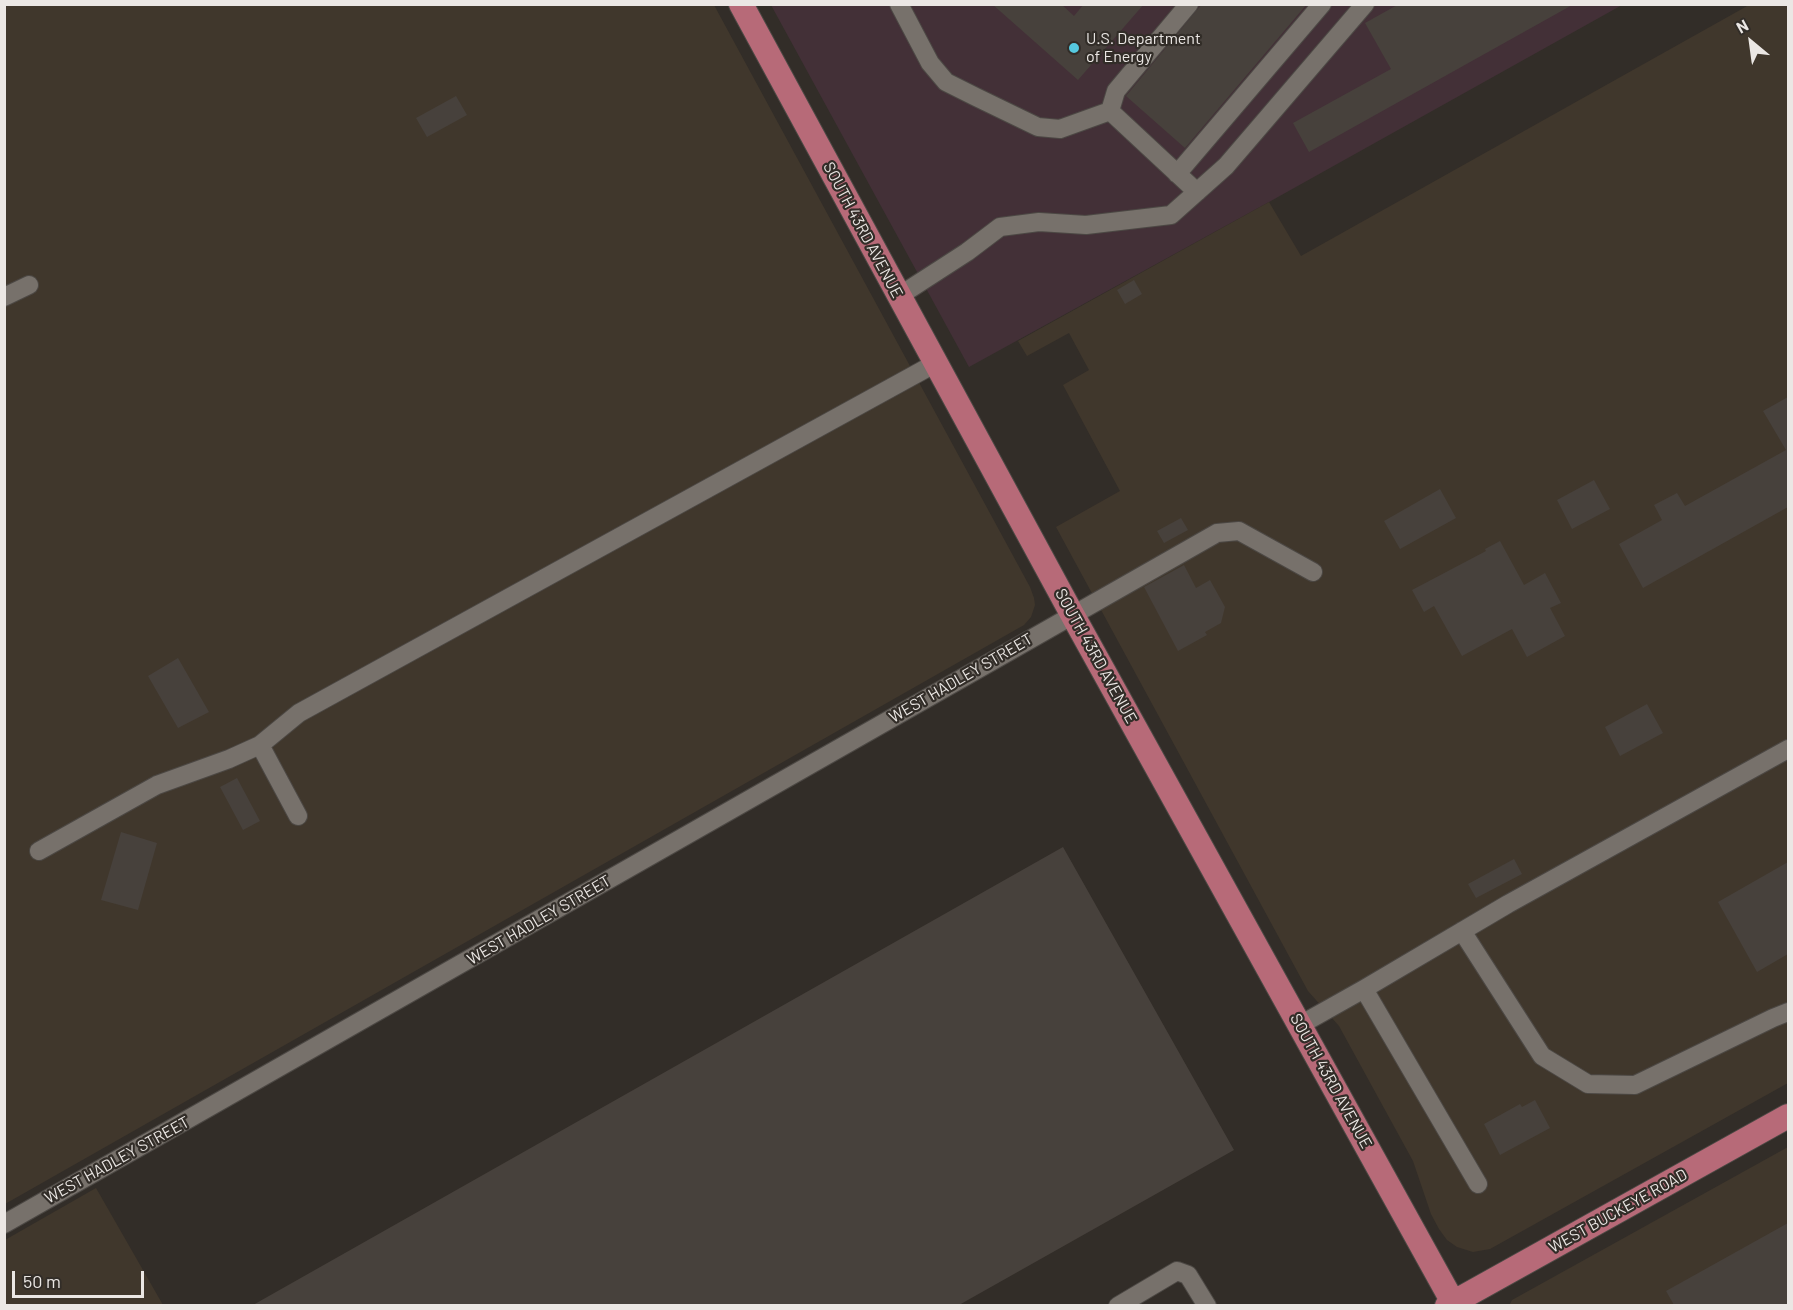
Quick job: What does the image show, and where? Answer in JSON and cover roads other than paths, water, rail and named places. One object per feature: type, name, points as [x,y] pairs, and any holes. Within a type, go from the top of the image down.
[{"type":"main road","name":"SOUTH 43RD AVENUE","points":[[741,4],[1072,614],[1452,1304]]},
{"type":"main road","name":"WEST BUCKEYE ROAD","points":[[1452,1304],[1788,1116]]},
{"type":"street","points":[[899,4],[930,63],[946,82],[975,97],[1038,127],[1060,129],[1110,111]]},
{"type":"street","points":[[1110,111],[1116,91],[1189,4]]},
{"type":"street","points":[[1177,174],[1322,4]]},
{"type":"street","points":[[899,296],[967,252],[1000,227],[1038,222],[1086,225],[1171,214],[1226,166],[1365,4]]},
{"type":"street","points":[[1110,111],[1197,192]]},
{"type":"street","points":[[4,297],[29,285]]},
{"type":"street","points":[[39,851],[157,786],[230,759],[260,745],[299,713],[936,363]]},
{"type":"street","name":"WEST HADLEY STREET","points":[[4,1224],[1217,533],[1239,531],[1313,572]]},
{"type":"street","points":[[260,745],[298,816]]},
{"type":"street","points":[[1300,1025],[1508,904],[1788,749]]},
{"type":"street","points":[[1462,932],[1542,1056],[1588,1084],[1635,1085],[1788,1012]]},
{"type":"street","points":[[1364,989],[1478,1184]]},
{"type":"street","points":[[1118,1305],[1177,1271],[1188,1275],[1207,1305]]},
{"type":"place","name":"U.S. Department of Energy","points":[[1074,48]]}]
